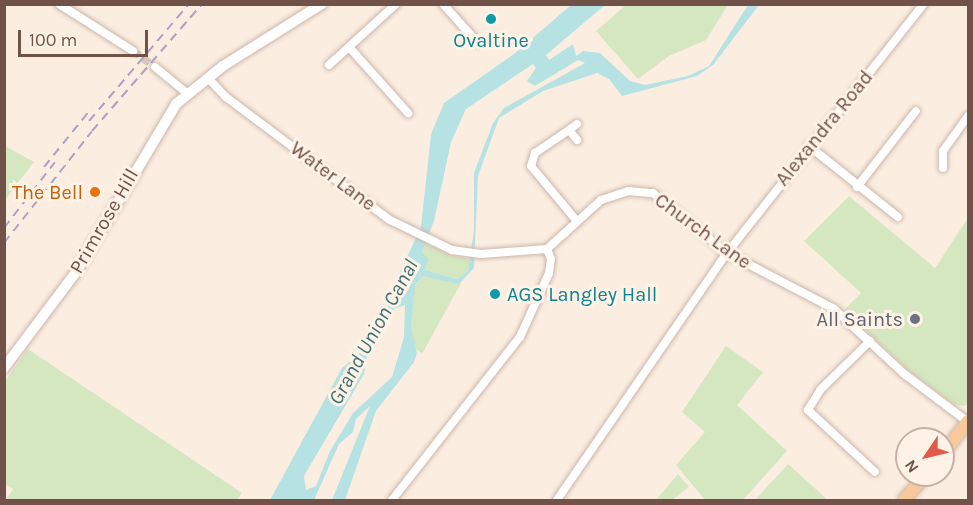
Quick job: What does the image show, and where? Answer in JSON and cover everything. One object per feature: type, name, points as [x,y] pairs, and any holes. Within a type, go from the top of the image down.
[{"type":"main road","points":[[955,438],[968,421]]},
{"type":"main road","points":[[904,501],[916,487]]},
{"type":"street","points":[[59,4],[133,51]]},
{"type":"street","name":"Primrose Hill","points":[[4,368],[76,272],[157,130],[188,93],[266,36],[322,4]]},
{"type":"street","points":[[329,65],[396,4]]},
{"type":"street","points":[[443,4],[478,43]]},
{"type":"street","name":"Alexandra Road","points":[[557,501],[727,253],[809,146],[924,4]]},
{"type":"street","points":[[349,47],[408,114]]},
{"type":"street","points":[[155,68],[188,93]]},
{"type":"street","name":"Water Lane","points":[[208,78],[226,97],[411,232],[432,243],[481,254],[547,249]]},
{"type":"street","points":[[857,187],[916,111]]},
{"type":"street","points":[[944,168],[943,151],[969,116]]},
{"type":"street","points":[[576,220],[531,166],[536,153],[577,124]]},
{"type":"street","points":[[569,130],[577,140]]},
{"type":"street","points":[[809,146],[857,187],[898,217]]},
{"type":"street","name":"Church Lane","points":[[547,249],[576,220],[614,194],[641,190],[662,199],[727,253],[834,309],[903,373],[968,421]]},
{"type":"street","points":[[392,501],[520,338],[549,273],[551,259],[547,249]]},
{"type":"street","points":[[870,342],[821,389],[808,410],[875,472]]},
{"type":"green space","points":[[626,5],[728,5],[706,40],[669,56],[638,79],[596,31]]},
{"type":"green space","points":[[5,146],[34,162],[5,200]]},
{"type":"green space","points":[[849,196],[935,268],[968,218],[968,403],[965,406],[955,405],[908,370],[844,310],[861,293],[804,241]]},
{"type":"green space","points":[[425,243],[453,256],[471,259],[468,271],[457,279],[425,270],[422,252]]},
{"type":"green space","points":[[423,276],[461,283],[422,354],[412,345],[414,287]]},
{"type":"green space","points":[[726,346],[763,372],[737,405],[787,451],[743,500],[705,500],[676,465],[705,432],[682,412]]},
{"type":"green space","points":[[28,349],[242,493],[237,500],[6,500],[13,489],[5,484],[5,381]]},
{"type":"green space","points":[[788,464],[827,499],[755,500]]},
{"type":"green space","points":[[678,474],[689,487],[672,500],[656,500]]},
{"type":"water","name":"Grand Union Canal","points":[[571,5],[605,5],[546,55],[549,60],[573,44],[576,56],[583,51],[600,53],[630,81],[645,85],[688,76],[709,66],[748,5],[759,5],[713,65],[697,76],[622,96],[609,79],[597,73],[543,91],[499,118],[478,176],[474,268],[459,284],[423,276],[415,285],[411,327],[417,353],[414,362],[376,411],[345,500],[332,500],[370,406],[356,419],[353,432],[339,444],[314,500],[270,500],[342,368],[362,351],[389,304],[392,289],[421,227],[431,134],[444,103],[514,54]],"holes":[[[578,60],[585,63],[504,108],[493,123],[474,173],[474,230],[468,271],[457,279],[425,270],[428,259],[422,252],[434,221],[451,142],[466,109],[533,64],[536,68],[527,81],[535,86]],[[405,305],[404,337],[392,377],[353,413],[330,451],[316,486],[306,490],[304,476],[364,374],[367,355],[394,309]]]},
{"type":"tunnel","points":[[133,51],[155,67]]},
{"type":"railway","points":[[89,121],[189,4]]},
{"type":"railway","points":[[4,243],[92,131],[202,4]]},
{"type":"railway","points":[[44,167],[91,109]]},
{"type":"railway","points":[[4,228],[55,162]]},
{"type":"place","name":"Ovaltine","points":[[491,19]]},
{"type":"place","name":"The Bell","points":[[95,192]]},
{"type":"place","name":"AGS Langley Hall","points":[[495,294]]},
{"type":"place","name":"All Saints","points":[[915,319]]}]
